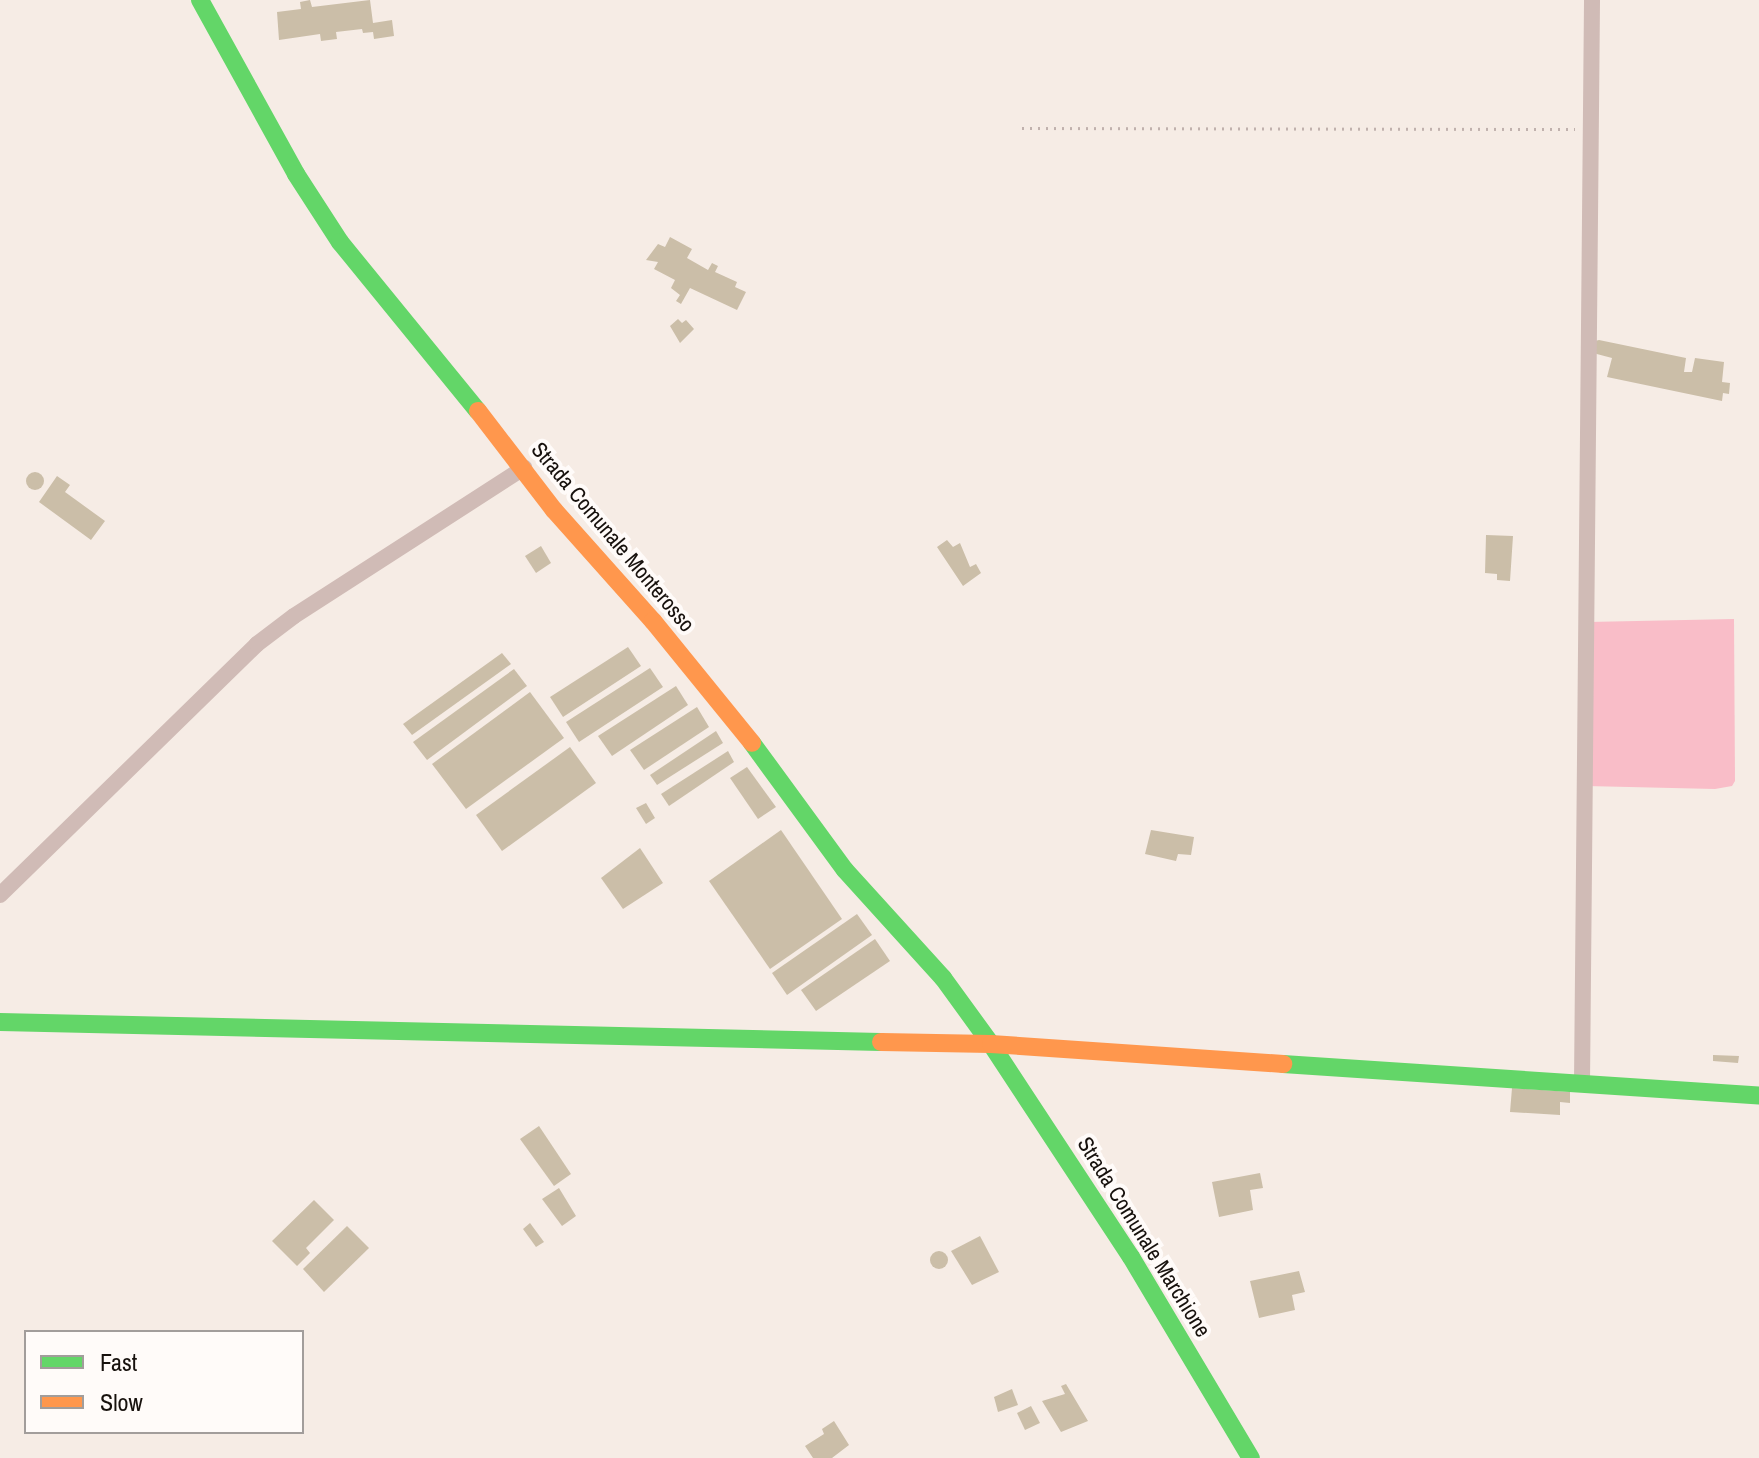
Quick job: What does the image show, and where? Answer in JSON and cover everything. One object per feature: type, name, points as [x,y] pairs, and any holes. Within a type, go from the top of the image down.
[{"type":"street","name":"Strada Comunale Monterosso","points":[[200,0],[320,212],[554,510],[653,621],[776,773],[845,870],[943,978],[991,1044]]},
{"type":"street","points":[[1582,1083],[1592,0]]},
{"type":"street","points":[[0,895],[257,644],[294,616],[524,468]]},
{"type":"street","points":[[0,1022],[991,1044],[1759,1096]]},
{"type":"street","name":"Strada Comunale Marchione","points":[[991,1044],[1131,1257],[1251,1458]]},
{"type":"path","points":[[1022,128],[1591,129]]},
{"type":"shaded area","points":[[1734,619],[1735,781],[1732,786],[1715,789],[1586,786],[1588,622]]},
{"type":"building","points":[[310,0],[312,7],[370,0],[373,23],[392,20],[394,36],[374,39],[373,32],[363,33],[362,29],[336,32],[337,39],[321,41],[320,34],[279,40],[277,12],[301,9],[300,2]]},
{"type":"building","points":[[670,237],[692,249],[687,258],[708,270],[712,263],[718,266],[715,272],[737,282],[735,287],[746,292],[737,310],[690,288],[681,304],[676,301],[680,295],[671,288],[675,280],[654,269],[658,262],[646,260],[658,244],[665,247]]},
{"type":"building","points":[[678,319],[682,323],[686,320],[694,329],[680,343],[670,326]]},
{"type":"building","points":[[1595,341],[1686,358],[1684,372],[1692,372],[1695,358],[1724,362],[1722,382],[1730,383],[1729,394],[1723,393],[1722,401],[1607,377],[1612,358],[1593,353]]},
{"type":"building","points":[[35,472],[42,474],[42,488],[35,490],[28,488],[26,481],[28,474]]},
{"type":"building","points":[[57,476],[70,485],[65,492],[105,521],[91,540],[39,502]]},
{"type":"building","points":[[1486,535],[1513,536],[1510,581],[1497,580],[1497,574],[1485,573]]},
{"type":"building","points":[[947,540],[953,547],[960,543],[970,567],[976,564],[981,573],[963,586],[937,547]]},
{"type":"building","points":[[541,546],[551,563],[536,573],[525,556]]},
{"type":"building","points":[[628,647],[641,666],[563,717],[550,697]]},
{"type":"building","points":[[502,653],[511,664],[412,735],[403,724]]},
{"type":"building","points":[[650,668],[663,687],[579,742],[566,722]]},
{"type":"building","points":[[514,669],[527,686],[427,760],[413,742]]},
{"type":"building","points":[[676,686],[688,705],[612,756],[598,736]]},
{"type":"building","points":[[530,692],[564,738],[466,809],[432,764]]},
{"type":"building","points":[[697,707],[709,727],[644,770],[630,750]]},
{"type":"building","points":[[716,731],[723,743],[657,785],[650,775]]},
{"type":"building","points":[[570,747],[596,783],[502,851],[476,815]]},
{"type":"building","points":[[728,751],[734,762],[669,806],[661,794]]},
{"type":"building","points":[[747,767],[776,807],[758,819],[730,778]]},
{"type":"building","points":[[646,803],[655,818],[646,824],[636,808]]},
{"type":"building","points":[[781,830],[842,919],[770,969],[709,881]]},
{"type":"building","points":[[1151,830],[1194,837],[1191,855],[1178,854],[1176,861],[1145,854]]},
{"type":"building","points":[[640,848],[663,883],[623,909],[601,878]]},
{"type":"building","points":[[857,914],[872,935],[787,995],[772,973]]},
{"type":"building","points":[[875,939],[890,961],[816,1011],[801,990]]},
{"type":"building","points":[[1713,1055],[1739,1056],[1738,1063],[1713,1061]]},
{"type":"building","points":[[1512,1088],[1570,1092],[1570,1103],[1560,1102],[1560,1115],[1510,1112]]},
{"type":"building","points":[[539,1126],[571,1174],[554,1186],[520,1139]]},
{"type":"building","points":[[1260,1173],[1263,1188],[1250,1190],[1253,1210],[1219,1217],[1212,1182]]},
{"type":"building","points":[[559,1188],[576,1216],[562,1226],[542,1199]]},
{"type":"building","points":[[314,1200],[334,1220],[306,1248],[310,1253],[297,1266],[272,1241]]},
{"type":"building","points":[[530,1223],[544,1242],[536,1247],[523,1229]]},
{"type":"building","points":[[347,1226],[369,1248],[324,1292],[303,1269]]},
{"type":"building","points":[[980,1236],[999,1272],[972,1285],[951,1251]]},
{"type":"building","points":[[939,1251],[948,1260],[939,1269],[930,1260]]},
{"type":"building","points":[[1299,1271],[1305,1292],[1292,1295],[1295,1310],[1259,1318],[1250,1281]]},
{"type":"building","points":[[1066,1384],[1088,1421],[1061,1432],[1042,1401],[1065,1394],[1061,1386]]},
{"type":"building","points":[[1012,1389],[1018,1405],[998,1412],[994,1397]]},
{"type":"building","points":[[1031,1406],[1040,1423],[1025,1430],[1017,1413]]},
{"type":"building","points":[[834,1421],[849,1445],[832,1458],[813,1458],[805,1446],[824,1434],[822,1429]]},
{"type":"traffic: fast","points":[[200,0],[296,174],[340,242],[478,411]]},
{"type":"traffic: fast","points":[[752,743],[845,870],[943,978],[991,1044],[1131,1257],[1251,1458]]},
{"type":"traffic: fast","points":[[0,1022],[881,1042]]},
{"type":"traffic: fast","points":[[1283,1064],[1759,1096]]},
{"type":"traffic: slow","points":[[478,411],[554,510],[653,621],[752,743]]},
{"type":"traffic: slow","points":[[881,1042],[991,1044],[1283,1064]]}]
